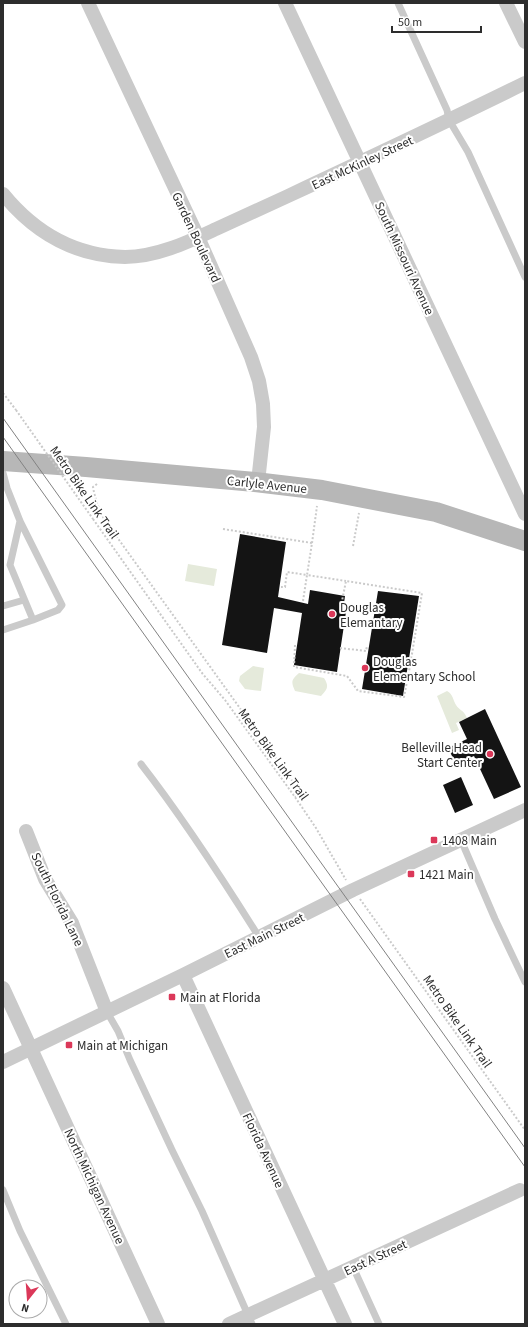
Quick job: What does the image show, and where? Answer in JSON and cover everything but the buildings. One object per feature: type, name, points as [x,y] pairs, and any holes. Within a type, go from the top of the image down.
[{"type":"main road","name":"Carlyle Avenue","points":[[3,461],[258,482],[322,490],[436,512],[525,541]]},
{"type":"street","name":"Garden Boulevard","points":[[88,3],[198,237],[251,357],[259,381],[263,404],[264,427],[258,482]]},
{"type":"street","name":"South Missouri Avenue","points":[[285,3],[525,514]]},
{"type":"street","points":[[506,3],[525,42]]},
{"type":"street","name":"East McKinley Street","points":[[3,194],[16,210],[32,224],[53,238],[74,247],[99,254],[126,257],[153,253],[198,237],[450,120],[525,83]]},
{"type":"street","name":"East Main Street","points":[[3,1062],[354,890],[525,810]]},
{"type":"street","name":"South Florida Lane","points":[[26,831],[45,879],[72,923],[107,1012]]},
{"type":"street","name":"Florida Avenue","points":[[183,975],[345,1324]]},
{"type":"street","name":"North Michigan Avenue","points":[[3,988],[158,1324]]},
{"type":"street","name":"East A Street","points":[[229,1324],[250,1320],[325,1280],[520,1190]]},
{"type":"lane","points":[[398,3],[447,110],[450,120],[468,152],[525,277]]},
{"type":"lane","points":[[3,473],[5,488],[62,605],[58,610],[3,630]]},
{"type":"lane","points":[[20,521],[10,565],[33,620]]},
{"type":"lane","points":[[3,606],[24,600]]},
{"type":"lane","points":[[141,764],[170,802],[222,878],[259,937]]},
{"type":"lane","points":[[461,840],[485,892],[495,919],[525,982]]},
{"type":"lane","points":[[107,1012],[118,1031],[130,1060],[202,1211],[250,1320]]},
{"type":"lane","points":[[3,1190],[20,1231],[66,1324]]},
{"type":"lane","points":[[353,1267],[379,1324]]},
{"type":"path","name":"Metro Bike Link Trail","points":[[3,393],[202,673],[225,700],[295,797],[316,828],[344,877],[525,1130]]},
{"type":"path","points":[[98,484],[93,487],[104,519],[298,789],[298,795],[295,797]]},
{"type":"path","points":[[303,601],[317,506]]},
{"type":"path","points":[[353,512],[360,513],[353,546]]},
{"type":"path","points":[[223,529],[312,543]]},
{"type":"path","points":[[281,587],[285,587],[287,572],[422,593],[404,697],[358,690],[348,676],[294,667],[296,645]]},
{"type":"path","points":[[341,606],[346,580]]},
{"type":"path","points":[[340,648],[366,652],[367,646]]},
{"type":"shaded area","points":[[188,564],[217,569],[214,586],[185,581]]},
{"type":"shaded area","points":[[253,666],[264,668],[261,691],[245,689],[239,681],[240,676]]},
{"type":"shaded area","points":[[299,673],[324,678],[327,683],[327,687],[321,696],[295,691],[292,681]]},
{"type":"shaded area","points":[[447,691],[451,694],[456,705],[467,718],[456,723],[459,730],[452,733],[437,696]]},
{"type":"tram line","points":[[3,418],[525,1148]]},
{"type":"tram line","points":[[3,437],[525,1167]]},
{"type":"place","name":"Douglas Elemantary","points":[[332,614]]},
{"type":"place","name":"Douglas Elementary School","points":[[365,668]]},
{"type":"place","name":"Belleville Head Start Center","points":[[490,754]]},
{"type":"place","name":"1408 Main","points":[[434,840]]},
{"type":"place","name":"1421 Main","points":[[411,874]]},
{"type":"place","name":"Main at Florida","points":[[172,997]]},
{"type":"place","name":"Main at Michigan","points":[[69,1045]]}]
